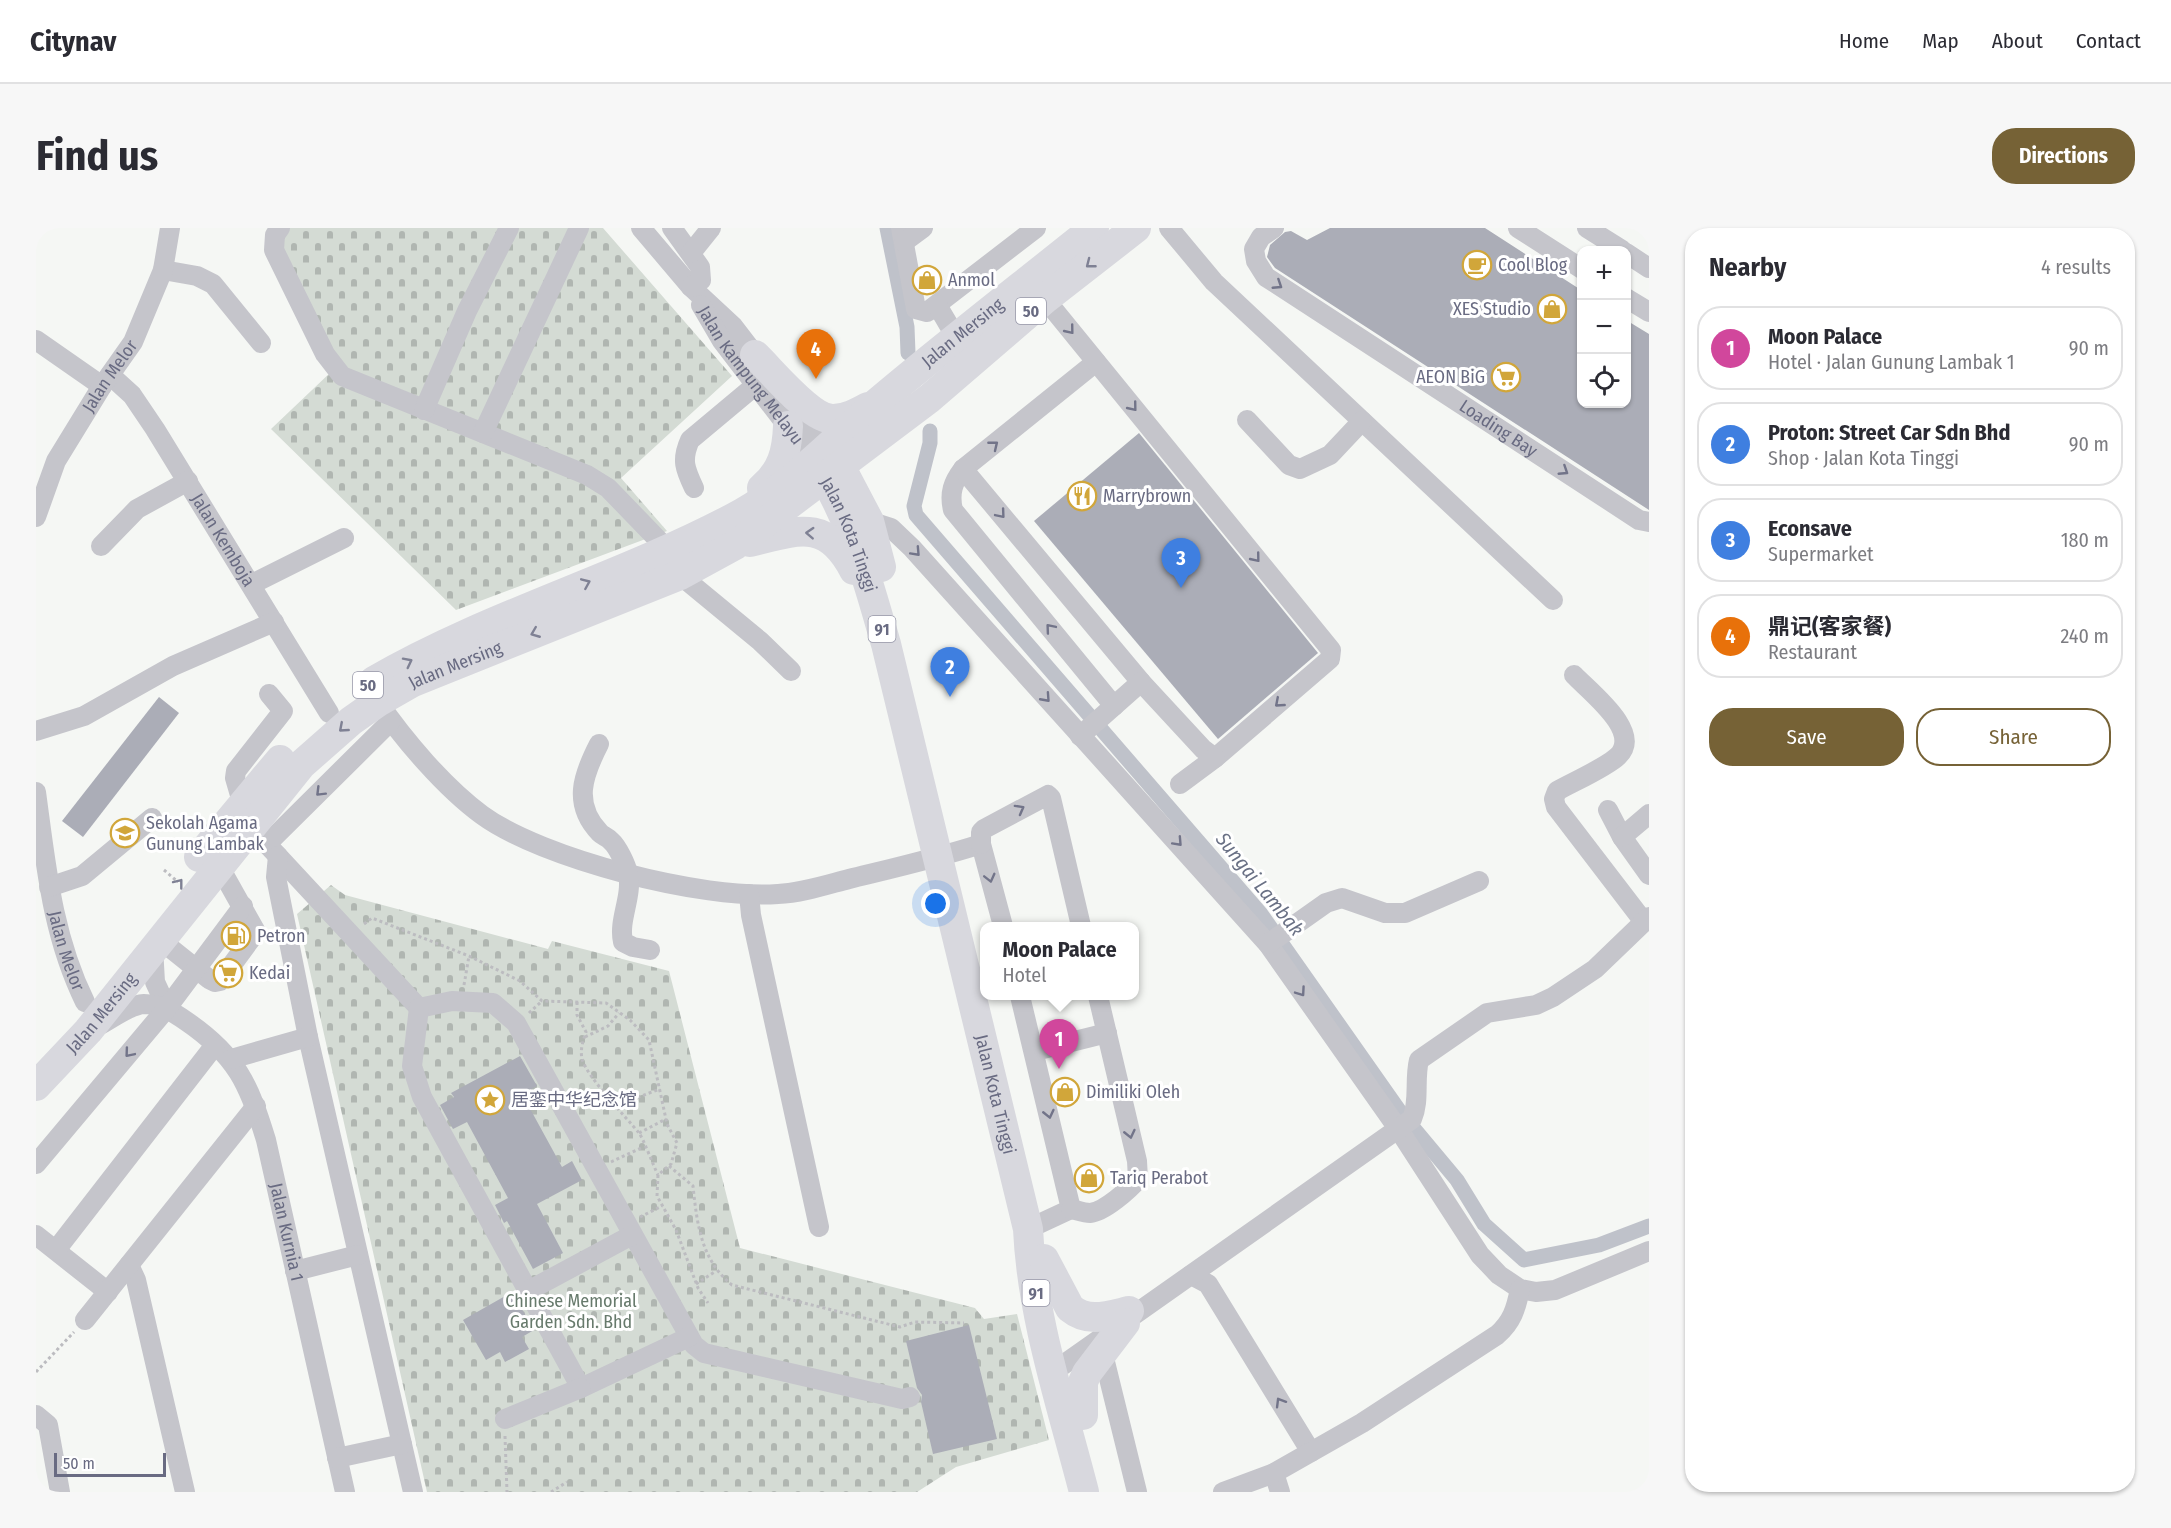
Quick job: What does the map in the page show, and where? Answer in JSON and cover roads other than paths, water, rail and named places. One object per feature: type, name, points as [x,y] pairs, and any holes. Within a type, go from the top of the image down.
[{"type":"highway","name":"Jalan Mersing","points":[[36,1058],[87,1017],[156,943],[219,866],[259,832],[278,761],[329,713],[356,692],[407,662],[705,532],[827,463],[878,402],[914,395],[957,339],[1094,228]]},
{"type":"highway","name":"Jalan Mersing","points":[[36,1086],[87,1017],[259,832],[301,765],[351,721],[384,712],[413,682],[680,575],[735,545],[827,463],[1136,228]]},
{"type":"highway","points":[[755,355],[817,415],[833,419],[849,417],[878,402]]},
{"type":"highway","points":[[867,517],[868,480],[874,458],[914,395]]},
{"type":"highway","points":[[705,532],[728,510],[764,486],[780,468],[787,450],[788,426]]},
{"type":"highway","name":"Jalan Kota Tinggi","points":[[827,463],[867,517],[906,670],[921,785]]},
{"type":"highway","name":"Jalan Kota Tinggi","points":[[827,463],[861,561],[886,644],[1028,1229],[1030,1263],[1060,1359],[1083,1415],[1102,1492]]},
{"type":"highway","points":[[735,545],[796,532],[817,532],[837,543],[853,567],[886,644]]},
{"type":"highway","name":"Jalan Kota Tinggi","points":[[1028,1229],[1044,1258],[1084,1492]]},
{"type":"highway","points":[[1044,1258],[1070,1308],[1077,1313],[1089,1318],[1136,1312]]},
{"type":"highway","points":[[1083,1415],[1083,1383],[1087,1373],[1136,1312]]},
{"type":"street","name":"Jalan Melor","points":[[36,517],[56,461],[106,380],[133,342],[163,270],[170,228]]},
{"type":"street","points":[[280,228],[275,236],[274,250],[333,368],[342,376],[586,475],[609,488],[667,549]]},
{"type":"street","points":[[424,410],[467,311],[509,228]]},
{"type":"street","points":[[483,433],[579,228]]},
{"type":"street","name":"Jalan Kampung Melayu","points":[[641,228],[691,287],[733,326],[827,463]]},
{"type":"street","points":[[672,228],[691,253],[702,275],[700,280],[691,287]]},
{"type":"street","points":[[691,253],[711,228]]},
{"type":"street","points":[[923,228],[902,235],[916,309],[927,312],[1009,237],[1036,228]]},
{"type":"street","points":[[1169,228],[1214,282],[1553,600]]},
{"type":"street","points":[[1518,228],[1577,266]]},
{"type":"street","points":[[1587,228],[1616,246]]},
{"type":"street","name":"Loading Bay","points":[[1268,233],[1254,249],[1256,261],[1266,277],[1639,520],[1649,522]]},
{"type":"street","points":[[1631,256],[1649,268]]},
{"type":"street","points":[[163,270],[197,276],[213,284],[261,343]]},
{"type":"street","name":"Jalan Kampung Melayu","points":[[691,287],[722,341],[788,426],[827,463]]},
{"type":"street","points":[[1045,299],[1331,650],[1330,659],[1215,758],[1180,784]]},
{"type":"street","points":[[1629,300],[1649,312]]},
{"type":"street","points":[[936,305],[957,339]]},
{"type":"street","name":"Jalan Kemboja","points":[[36,340],[132,395],[252,584],[329,713]]},
{"type":"street","points":[[1096,362],[963,469],[952,488],[950,499],[953,510],[1097,721],[1221,889],[1276,939],[1405,1125],[1480,1255],[1498,1275],[1520,1289],[1536,1292],[1555,1290],[1649,1251]]},
{"type":"street","points":[[694,488],[683,464],[684,452],[690,440],[757,384]]},
{"type":"street","points":[[1247,420],[1289,465],[1300,469],[1330,455],[1362,421]]},
{"type":"street","points":[[963,469],[1141,682],[1203,749],[1215,758]]},
{"type":"street","points":[[101,546],[146,503],[188,481]]},
{"type":"street","points":[[867,517],[891,528],[1097,721]]},
{"type":"street","points":[[252,584],[344,538]]},
{"type":"street","points":[[680,575],[760,641],[791,671]]},
{"type":"street","points":[[36,731],[84,716],[173,666],[274,622]]},
{"type":"street","points":[[1060,1359],[1202,1275],[1405,1125],[1416,1109],[1415,1075],[1419,1060],[1487,1013],[1536,1005],[1553,997],[1595,969],[1647,919],[1556,807],[1554,799],[1557,791],[1619,756],[1626,740],[1622,726],[1574,675]]},
{"type":"street","points":[[1097,721],[1141,682]]},
{"type":"street","points":[[269,694],[283,711],[236,771],[235,777],[276,877],[308,1037],[414,1492]]},
{"type":"street","points":[[384,712],[443,778],[483,816],[551,848],[628,873],[688,887],[749,894],[801,891],[939,858],[981,844]]},
{"type":"street","points":[[599,744],[585,772],[581,794],[589,818],[601,833],[613,842],[628,873],[629,895],[621,930],[623,942],[633,947],[650,950]]},
{"type":"street","name":"Jalan Melor","points":[[36,792],[49,887],[68,968],[87,1017]]},
{"type":"street","points":[[1001,922],[981,844],[981,832],[1044,796],[1051,798],[1080,922]]},
{"type":"street","points":[[1608,810],[1622,837],[1649,875]]},
{"type":"street","points":[[1622,837],[1649,814]]},
{"type":"street","points":[[49,887],[82,876],[152,818]]},
{"type":"street","points":[[259,832],[419,1008],[412,1066],[422,1097],[581,1388]]},
{"type":"street","points":[[156,943],[215,982],[220,981],[252,938],[255,927],[219,866]]},
{"type":"street","points":[[1276,939],[1326,903],[1342,898],[1385,913],[1405,913],[1479,881]]},
{"type":"street","points":[[749,894],[751,915],[819,1227]]},
{"type":"street","points":[[36,1164],[167,1008],[243,906]]},
{"type":"street","points":[[156,943],[155,982],[167,1008]]},
{"type":"street","points":[[1021,1000],[1071,1209]]},
{"type":"street","points":[[1028,1229],[1071,1209],[1090,1213],[1099,1210],[1129,1190],[1138,1179],[1099,1000]]},
{"type":"street","points":[[419,1008],[461,1001],[493,1003],[516,1023],[688,1337],[704,1353],[902,1399],[910,1397]]},
{"type":"street","points":[[87,1017],[138,1005],[167,1008]]},
{"type":"street","name":"Jalan Kurnia 1","points":[[167,1008],[231,1059],[256,1106],[345,1492]]},
{"type":"street","points":[[1035,1052],[1107,1033]]},
{"type":"street","points":[[231,1059],[308,1037]]},
{"type":"street","points":[[56,1250],[215,1045]]},
{"type":"street","points":[[85,1320],[256,1106]]},
{"type":"street","points":[[528,1292],[629,1229]]},
{"type":"street","points":[[36,1235],[108,1292]]},
{"type":"street","points":[[295,1271],[358,1255]]},
{"type":"street","points":[[129,1265],[136,1280],[184,1492]]},
{"type":"street","points":[[1202,1275],[1311,1452]]},
{"type":"street","points":[[1223,1492],[1277,1483],[1311,1452],[1362,1423],[1497,1335],[1508,1325],[1515,1314],[1520,1289]]},
{"type":"street","points":[[505,1419],[581,1388],[688,1337]]},
{"type":"street","points":[[1103,1354],[1137,1492]]},
{"type":"street","points":[[36,1415],[48,1425],[60,1492]]},
{"type":"street","points":[[337,1458],[402,1444]]},
{"type":"waterway","name":"Sungai Lambak","points":[[887,228],[907,327],[908,353]]},
{"type":"waterway","name":"Sungai Lambak","points":[[930,431],[930,443],[914,506],[916,515],[1261,914],[1401,1113],[1457,1180],[1484,1224],[1524,1260],[1599,1245],[1649,1226]]},
{"type":"place","name":"Cool Blog","points":[[1477,265]]},
{"type":"place","name":"Anmol","points":[[927,280]]},
{"type":"place","name":"XES Studio","points":[[1552,309]]},
{"type":"place","name":"AEON BiG","points":[[1506,377]]},
{"type":"place","name":"鼎记(客家餐)","points":[[816,379]]},
{"type":"place","name":"Marrybrown","points":[[1082,496]]},
{"type":"place","name":"Econsave","points":[[1181,588]]},
{"type":"place","name":"Proton: Street Car Sdn Bhd","points":[[950,697]]},
{"type":"place","name":"Sekolah Agama Gunung Lambak","points":[[125,833]]},
{"type":"place","name":"Petron","points":[[236,936]]},
{"type":"place","name":"Kedai","points":[[228,973]]},
{"type":"place","name":"Moon Palace","points":[[1059,1069]]},
{"type":"place","name":"Dimiliki Oleh","points":[[1065,1092]]},
{"type":"place","name":"居銮中华纪念馆","points":[[490,1100]]},
{"type":"place","name":"Tariq Perabot","points":[[1089,1178]]},
{"type":"park label","name":"Chinese Memorial Garden Sdn. Bhd","points":[[571,1311]]}]
